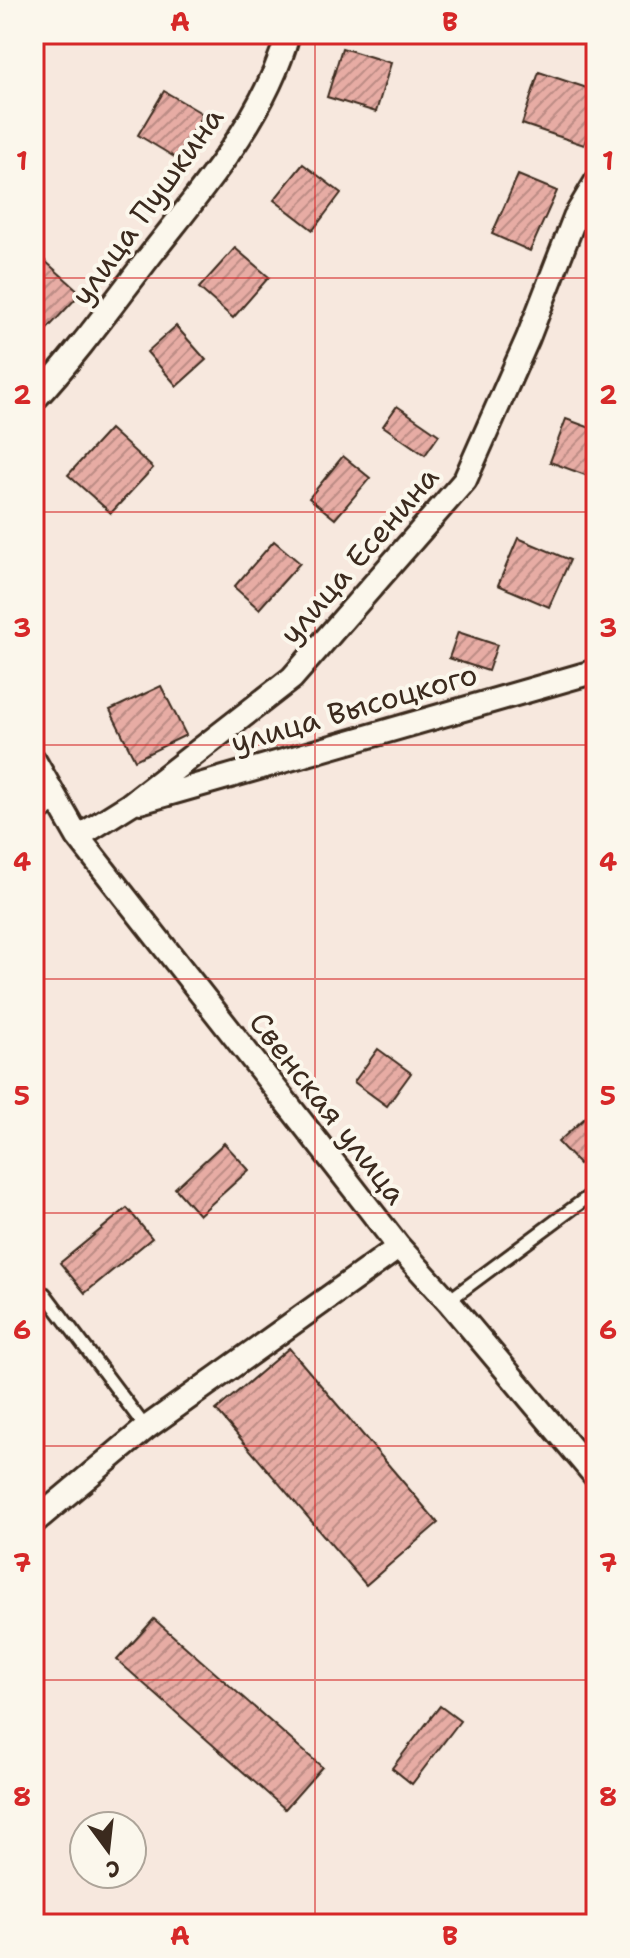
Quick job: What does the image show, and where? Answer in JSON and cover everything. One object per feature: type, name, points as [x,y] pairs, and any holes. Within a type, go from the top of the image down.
[{"type":"street","name":"улица Пушкина","points":[[34,400],[62,370],[211,178],[244,129],[282,56],[288,34]]},
{"type":"street","name":"улица Есенина","points":[[78,837],[129,805],[292,678],[465,480],[528,338],[575,217],[596,182]]},
{"type":"street","name":"улица Высоцкого","points":[[129,805],[596,671]]},
{"type":"street","name":"Свенская улица","points":[[34,760],[78,837],[399,1247],[596,1477]]},
{"type":"street","points":[[34,813],[55,798]]},
{"type":"street","points":[[34,1522],[146,1428],[399,1247]]},
{"type":"lane","points":[[448,1301],[596,1191]]},
{"type":"lane","points":[[45,1294],[146,1428]]},
{"type":"building","points":[[342,48],[391,63],[376,112],[327,97]]},
{"type":"building","points":[[539,72],[596,91],[596,110],[584,145],[522,124]]},
{"type":"building","points":[[164,91],[203,114],[176,158],[138,135]]},
{"type":"building","points":[[303,164],[341,193],[313,230],[274,200]]},
{"type":"building","points":[[518,175],[557,191],[530,251],[492,234]]},
{"type":"building","points":[[235,248],[269,277],[233,318],[199,288]]},
{"type":"building","points":[[44,260],[81,293],[34,343],[34,271]]},
{"type":"building","points":[[176,326],[206,360],[177,386],[147,352]]},
{"type":"building","points":[[397,406],[439,435],[425,455],[383,426]]},
{"type":"building","points":[[566,419],[596,430],[596,479],[550,462]]},
{"type":"building","points":[[110,429],[153,468],[111,513],[68,475]]},
{"type":"building","points":[[343,456],[370,478],[335,519],[309,498]]},
{"type":"building","points":[[518,538],[570,560],[549,607],[498,585]]},
{"type":"building","points":[[274,541],[300,563],[259,609],[234,587]]},
{"type":"building","points":[[458,632],[497,645],[488,671],[449,658]]},
{"type":"building","points":[[161,686],[186,735],[135,760],[110,710]]},
{"type":"building","points":[[378,1049],[411,1073],[387,1106],[354,1082]]},
{"type":"building","points":[[596,1108],[596,1149],[579,1164],[558,1142]]},
{"type":"building","points":[[224,1143],[249,1170],[199,1215],[175,1188]]},
{"type":"building","points":[[127,1208],[152,1238],[85,1293],[60,1263]]},
{"type":"building","points":[[289,1348],[438,1523],[366,1585],[216,1410]]},
{"type":"building","points":[[154,1619],[322,1767],[285,1809],[117,1660]]},
{"type":"building","points":[[440,1706],[460,1721],[412,1784],[392,1768]]}]
